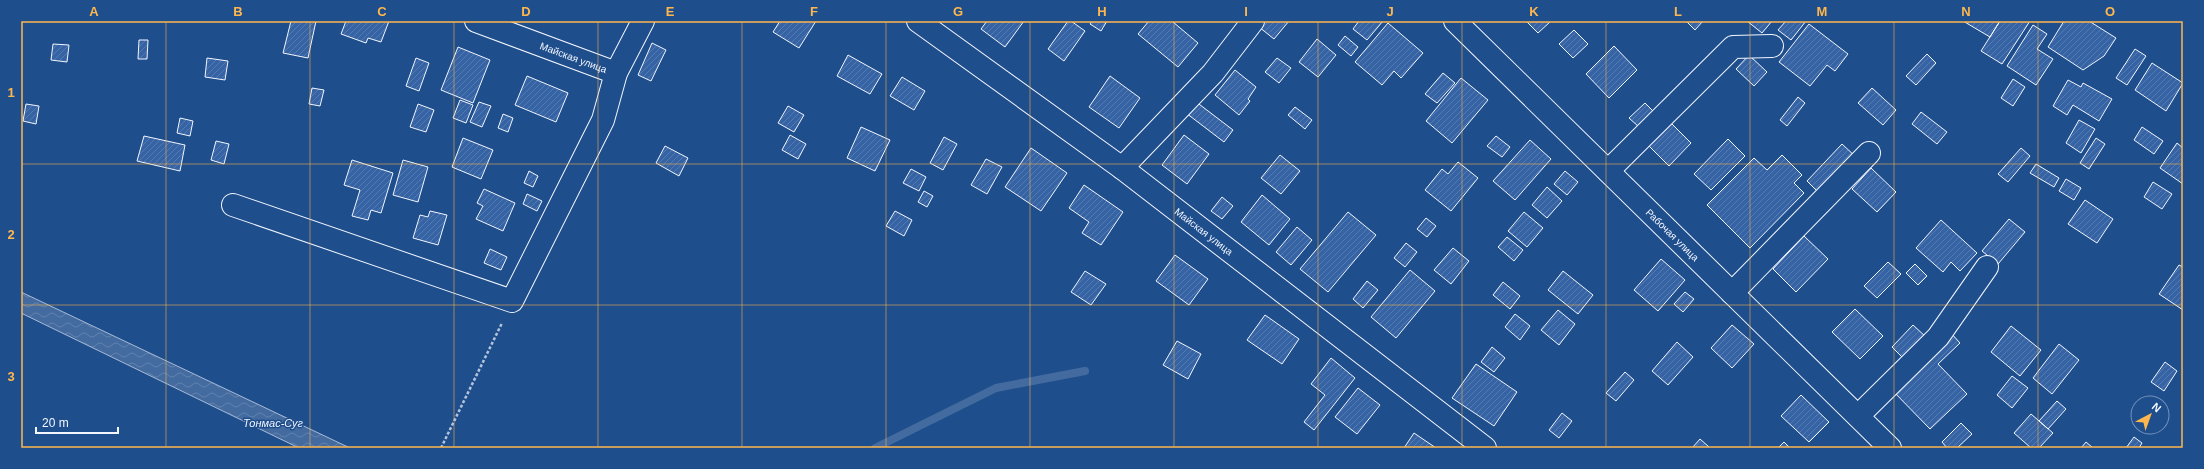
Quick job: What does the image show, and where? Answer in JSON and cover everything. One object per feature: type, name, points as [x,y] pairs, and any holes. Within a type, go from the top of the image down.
[{"type":"street","name":"Майская улица","points":[[476,21],[616,73],[643,21]]},
{"type":"street","name":"Майская улица","points":[[918,21],[1122,168],[1485,448]]},
{"type":"street","points":[[1122,168],[1213,73],[1253,21]]},
{"type":"street","name":"Рабочая улица","points":[[1455,21],[1890,448]]},
{"type":"street","points":[[1608,171],[1733,47],[1772,46]]},
{"type":"street","points":[[232,205],[512,301],[603,120],[616,73]]},
{"type":"street","points":[[1732,294],[1869,153]]},
{"type":"street","points":[[1858,416],[1938,337],[1987,267]]},
{"type":"path","points":[[441,448],[512,301]]},
{"type":"water","name":"Тонмас-Суг","points":[[21,292],[350,448],[299,448],[21,313]]},
{"type":"building","points":[[291,21],[316,21],[308,58],[283,53]]},
{"type":"building","points":[[346,21],[389,21],[381,42],[368,38],[366,43],[341,34]]},
{"type":"building","points":[[780,21],[816,21],[799,48],[773,32]]},
{"type":"building","points":[[987,21],[1024,21],[1005,47],[981,29]]},
{"type":"building","points":[[1068,21],[1071,21],[1085,31],[1064,61],[1048,49]]},
{"type":"building","points":[[1092,21],[1107,21],[1101,31],[1090,24]]},
{"type":"building","points":[[1149,21],[1174,21],[1173,22],[1198,43],[1178,67],[1138,34]]},
{"type":"building","points":[[1264,21],[1289,21],[1274,39],[1259,27]]},
{"type":"building","points":[[1359,21],[1383,21],[1367,40],[1353,29]]},
{"type":"building","points":[[1526,21],[1551,21],[1538,33]]},
{"type":"building","points":[[1686,21],[1703,21],[1695,30]]},
{"type":"building","points":[[1747,21],[1772,21],[1762,33]]},
{"type":"building","points":[[1786,21],[1806,21],[1791,40],[1778,30]]},
{"type":"building","points":[[1963,21],[2000,21],[1990,37]]},
{"type":"building","points":[[2000,21],[2030,21],[2002,64],[1981,51]]},
{"type":"building","points":[[2064,21],[2089,21],[2116,38],[2104,56],[2083,70],[2048,47]]},
{"type":"building","points":[[1388,23],[1423,53],[1401,78],[1394,71],[1382,85],[1355,62]]},
{"type":"building","points":[[1809,24],[1848,54],[1835,71],[1827,65],[1810,86],[1779,62]]},
{"type":"building","points":[[2033,25],[2047,34],[2037,49],[2053,59],[2036,85],[2007,66]]},
{"type":"building","points":[[1574,30],[1588,44],[1573,58],[1559,44]]},
{"type":"building","points":[[1345,36],[1358,47],[1351,56],[1338,45]]},
{"type":"building","points":[[1317,39],[1336,55],[1318,77],[1299,62]]},
{"type":"building","points":[[139,40],[148,40],[147,59],[138,59]]},
{"type":"building","points":[[652,43],[666,50],[651,81],[638,75]]},
{"type":"building","points":[[53,44],[69,45],[67,62],[51,60]]},
{"type":"building","points":[[1614,46],[1637,70],[1609,98],[1586,74]]},
{"type":"building","points":[[458,47],[490,60],[473,103],[441,90]]},
{"type":"building","points":[[2135,49],[2146,56],[2127,85],[2116,78]]},
{"type":"building","points":[[1927,54],[1936,63],[1916,85],[1906,76]]},
{"type":"building","points":[[848,55],[882,74],[870,94],[837,76]]},
{"type":"building","points":[[1749,55],[1767,72],[1754,86],[1736,69]]},
{"type":"building","points":[[207,58],[228,61],[225,80],[205,77]]},
{"type":"building","points":[[416,58],[429,63],[419,91],[406,86]]},
{"type":"building","points":[[1277,58],[1291,68],[1279,83],[1265,72]]},
{"type":"building","points":[[2152,63],[2183,83],[2166,111],[2135,90]]},
{"type":"building","points":[[1235,70],[1256,87],[1248,99],[1250,101],[1239,115],[1215,95]]},
{"type":"building","points":[[1443,73],[1455,83],[1437,103],[1425,94]]},
{"type":"building","points":[[527,76],[568,93],[556,122],[515,105]]},
{"type":"building","points":[[1110,76],[1140,98],[1119,128],[1089,107]]},
{"type":"building","points":[[902,77],[925,91],[914,110],[890,96]]},
{"type":"building","points":[[1461,78],[1488,100],[1452,143],[1426,121]]},
{"type":"building","points":[[2013,79],[2025,87],[2013,106],[2001,98]]},
{"type":"building","points":[[2068,80],[2081,87],[2083,83],[2112,99],[2099,121],[2073,105],[2067,115],[2053,106]]},
{"type":"building","points":[[312,88],[324,90],[320,106],[309,104]]},
{"type":"building","points":[[1872,88],[1896,110],[1883,125],[1858,103]]},
{"type":"building","points":[[1798,97],[1805,103],[1787,126],[1780,120]]},
{"type":"building","points":[[460,100],[473,105],[466,123],[453,118]]},
{"type":"building","points":[[1195,101],[1233,130],[1224,142],[1186,113]]},
{"type":"building","points":[[479,102],[491,106],[482,127],[470,122]]},
{"type":"building","points":[[1645,103],[1654,112],[1639,127],[1629,118]]},
{"type":"building","points":[[26,104],[39,106],[36,124],[23,121]]},
{"type":"building","points":[[418,104],[434,110],[426,132],[410,127]]},
{"type":"building","points":[[788,106],[804,115],[794,132],[778,123]]},
{"type":"building","points":[[1295,107],[1312,120],[1305,129],[1288,115]]},
{"type":"building","points":[[1921,112],[1947,132],[1937,144],[1912,124]]},
{"type":"building","points":[[503,114],[513,118],[508,132],[498,128]]},
{"type":"building","points":[[180,118],[193,121],[190,136],[177,133]]},
{"type":"building","points":[[2079,120],[2095,129],[2081,153],[2066,143]]},
{"type":"building","points":[[1669,121],[1691,143],[1669,166],[1647,144]]},
{"type":"building","points":[[861,127],[890,140],[875,171],[847,158]]},
{"type":"building","points":[[2142,127],[2163,141],[2154,154],[2134,140]]},
{"type":"building","points":[[790,135],[806,144],[798,159],[782,150]]},
{"type":"building","points":[[1184,135],[1209,154],[1187,184],[1162,165]]},
{"type":"building","points":[[144,136],[185,145],[180,171],[137,161]]},
{"type":"building","points":[[1496,136],[1510,147],[1502,157],[1487,146]]},
{"type":"building","points":[[944,137],[957,144],[943,170],[930,163]]},
{"type":"building","points":[[463,138],[493,150],[481,179],[452,167]]},
{"type":"building","points":[[2096,138],[2105,144],[2089,169],[2080,163]]},
{"type":"building","points":[[1728,139],[1745,156],[1711,190],[1694,174]]},
{"type":"building","points":[[1530,140],[1551,159],[1515,200],[1493,181]]},
{"type":"building","points":[[216,141],[229,144],[224,164],[211,160]]},
{"type":"building","points":[[2177,143],[2183,148],[2183,184],[2160,168]]},
{"type":"building","points":[[1842,144],[1857,158],[1821,195],[1807,181]]},
{"type":"building","points":[[665,146],[688,158],[679,176],[656,163]]},
{"type":"building","points":[[1031,148],[1067,173],[1041,211],[1005,187]]},
{"type":"building","points":[[2021,148],[2030,156],[2008,182],[1998,174]]},
{"type":"building","points":[[1280,155],[1300,171],[1281,194],[1261,178]]},
{"type":"building","points":[[1782,155],[1802,175],[1794,183],[1804,193],[1750,248],[1707,205],[1754,158],[1767,170]]},
{"type":"building","points":[[986,159],[1002,167],[987,194],[971,185]]},
{"type":"building","points":[[352,160],[393,173],[381,213],[371,210],[368,220],[352,216],[360,190],[344,185]]},
{"type":"building","points":[[403,160],[428,167],[418,202],[393,195]]},
{"type":"building","points":[[1458,162],[1478,178],[1451,211],[1425,190],[1442,169],[1448,174]]},
{"type":"building","points":[[2036,164],[2059,178],[2054,187],[2030,173]]},
{"type":"building","points":[[1871,168],[1896,192],[1877,212],[1852,189]]},
{"type":"building","points":[[911,169],[926,177],[919,191],[903,183]]},
{"type":"building","points":[[529,171],[538,176],[533,187],[524,183]]},
{"type":"building","points":[[1565,171],[1578,182],[1567,195],[1554,184]]},
{"type":"building","points":[[2066,179],[2081,188],[2074,200],[2059,191]]},
{"type":"building","points":[[2153,182],[2172,194],[2162,209],[2144,197]]},
{"type":"building","points":[[1084,185],[1123,212],[1101,245],[1082,233],[1089,222],[1069,208]]},
{"type":"building","points":[[1547,187],[1562,201],[1547,218],[1532,205]]},
{"type":"building","points":[[484,189],[515,203],[503,231],[476,219],[483,206],[477,203]]},
{"type":"building","points":[[924,191],[933,196],[927,207],[918,202]]},
{"type":"building","points":[[527,194],[542,201],[537,211],[523,204]]},
{"type":"building","points":[[1262,195],[1290,219],[1269,245],[1241,222]]},
{"type":"building","points":[[1222,197],[1233,206],[1222,219],[1211,211]]},
{"type":"building","points":[[2085,200],[2113,219],[2097,243],[2068,224]]},
{"type":"building","points":[[430,211],[447,215],[438,245],[413,238],[420,215],[428,217]]},
{"type":"building","points":[[895,211],[912,220],[904,236],[886,226]]},
{"type":"building","points":[[1348,212],[1376,235],[1328,292],[1300,269]]},
{"type":"building","points":[[1524,212],[1543,228],[1527,247],[1508,231]]},
{"type":"building","points":[[1426,218],[1436,226],[1427,237],[1417,229]]},
{"type":"building","points":[[2009,219],[2025,232],[1998,264],[1982,251]]},
{"type":"building","points":[[1941,220],[1977,253],[1960,271],[1951,262],[1943,272],[1916,248]]},
{"type":"building","points":[[1297,227],[1312,240],[1291,265],[1276,252]]},
{"type":"building","points":[[1804,236],[1828,259],[1796,292],[1773,269]]},
{"type":"building","points":[[1507,237],[1523,250],[1514,261],[1498,247]]},
{"type":"building","points":[[1406,243],[1417,252],[1405,267],[1394,258]]},
{"type":"building","points":[[1453,248],[1469,261],[1451,284],[1434,270]]},
{"type":"building","points":[[490,249],[507,257],[501,270],[484,263]]},
{"type":"building","points":[[1175,255],[1208,279],[1189,305],[1156,281]]},
{"type":"building","points":[[1661,259],[1685,280],[1658,311],[1634,290]]},
{"type":"building","points":[[1888,262],[1901,274],[1877,298],[1864,286]]},
{"type":"building","points":[[1915,264],[1927,276],[1918,285],[1906,273]]},
{"type":"building","points":[[2179,265],[2183,267],[2183,310],[2159,294]]},
{"type":"building","points":[[1410,270],[1435,291],[1396,338],[1371,317]]},
{"type":"building","points":[[1085,271],[1106,284],[1091,305],[1071,292]]},
{"type":"building","points":[[1563,271],[1593,295],[1578,314],[1548,290]]},
{"type":"building","points":[[1367,281],[1378,290],[1363,308],[1353,299]]},
{"type":"building","points":[[1503,282],[1520,296],[1510,309],[1493,295]]},
{"type":"building","points":[[1685,292],[1694,299],[1683,312],[1674,304]]},
{"type":"building","points":[[1855,309],[1883,336],[1860,359],[1832,332]]},
{"type":"building","points":[[1558,310],[1575,324],[1559,345],[1541,330]]},
{"type":"building","points":[[1515,314],[1530,326],[1520,340],[1505,327]]},
{"type":"building","points":[[1265,315],[1299,339],[1282,364],[1247,340]]},
{"type":"building","points":[[1732,325],[1754,344],[1732,368],[1711,348]]},
{"type":"building","points":[[1913,325],[1927,338],[1905,360],[1892,347]]},
{"type":"building","points":[[2011,326],[2041,350],[2020,376],[1991,352]]},
{"type":"building","points":[[1950,332],[1960,343],[1938,364],[1967,394],[1930,429],[1891,389]]},
{"type":"building","points":[[1177,341],[1201,354],[1188,379],[1163,365]]},
{"type":"building","points":[[1677,342],[1693,357],[1668,385],[1652,371]]},
{"type":"building","points":[[2059,344],[2079,360],[2052,394],[2033,378]]},
{"type":"building","points":[[1492,347],[1505,358],[1494,372],[1481,362]]},
{"type":"building","points":[[1331,358],[1355,378],[1314,430],[1304,422],[1325,395],[1311,384]]},
{"type":"building","points":[[2165,362],[2177,371],[2164,391],[2151,382]]},
{"type":"building","points":[[1476,364],[1517,392],[1494,426],[1452,398]]},
{"type":"building","points":[[1625,372],[1634,380],[1616,401],[1606,393]]},
{"type":"building","points":[[2012,376],[2028,388],[2012,408],[1997,395]]},
{"type":"building","points":[[1358,388],[1380,405],[1357,434],[1335,417]]},
{"type":"building","points":[[1801,395],[1829,422],[1809,442],[1781,416]]},
{"type":"building","points":[[2057,401],[2066,409],[2048,429],[2039,421]]},
{"type":"building","points":[[1562,413],[1572,421],[1559,438],[1549,430]]},
{"type":"building","points":[[2031,414],[2053,433],[2039,448],[2031,448],[2014,433]]},
{"type":"building","points":[[1961,423],[1972,434],[1957,448],[1947,448],[1942,442]]},
{"type":"building","points":[[1414,433],[1436,448],[1404,448]]},
{"type":"building","points":[[2134,437],[2142,443],[2139,448],[2126,448]]},
{"type":"building","points":[[1700,439],[1709,447],[1692,448]]},
{"type":"building","points":[[1784,442],[1790,448],[1778,448]]},
{"type":"building","points":[[2086,442],[2093,448],[2081,448]]},
{"type":"waterway","points":[[875,448],[996,388],[1085,371]]}]
